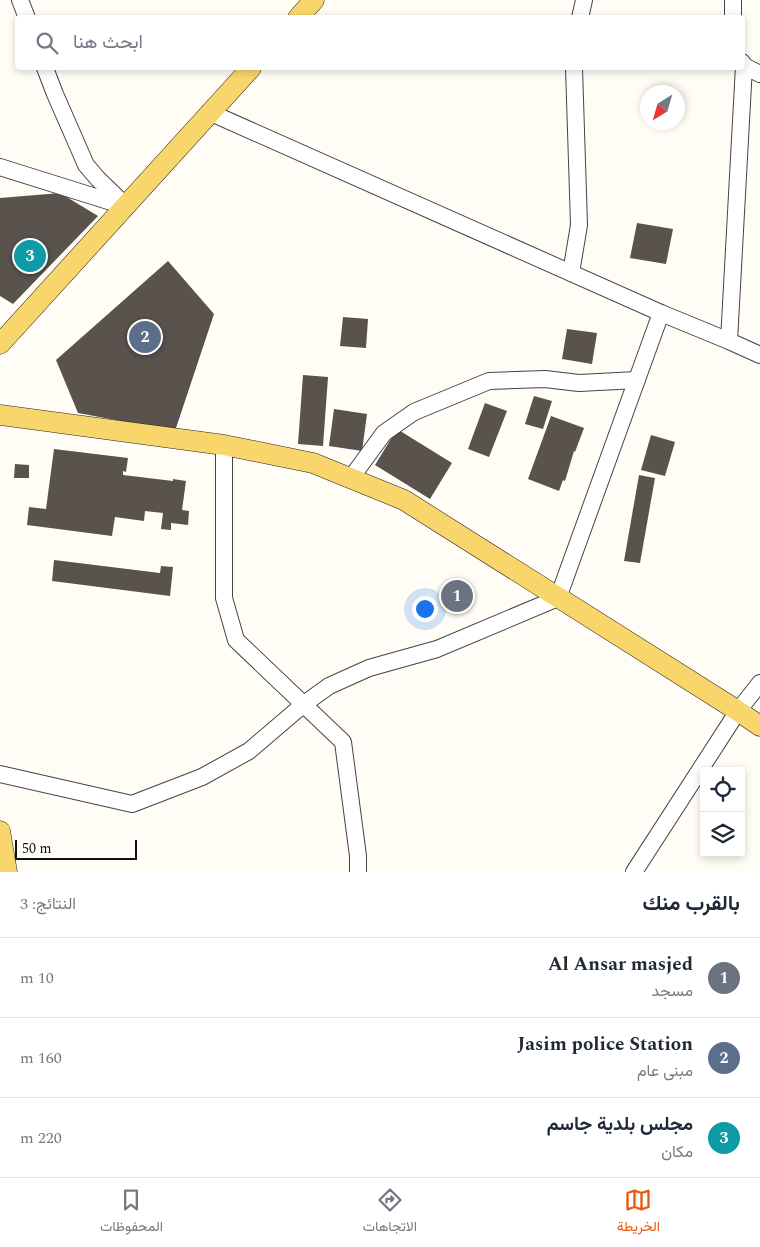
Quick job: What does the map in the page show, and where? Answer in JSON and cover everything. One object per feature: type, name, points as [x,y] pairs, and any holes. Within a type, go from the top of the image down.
[{"type":"main road","points":[[301,15],[314,0]]},
{"type":"main road","points":[[0,344],[249,70]]},
{"type":"main road","points":[[0,415],[224,445],[313,462],[404,500],[760,726]]},
{"type":"main road","points":[[0,831],[7,872]]},
{"type":"street","points":[[20,0],[26,15]]},
{"type":"street","points":[[581,15],[584,0]]},
{"type":"street","points":[[733,0],[733,15]]},
{"type":"street","points":[[745,65],[760,74]]},
{"type":"street","points":[[46,70],[86,165],[98,180],[126,206]]},
{"type":"street","points":[[571,273],[580,225],[574,70]]},
{"type":"street","points":[[728,341],[743,70]]},
{"type":"street","points":[[209,112],[661,314],[760,356]]},
{"type":"street","points":[[0,167],[126,206]]},
{"type":"street","points":[[0,774],[132,804],[202,777],[249,751],[304,704],[329,686],[369,668],[437,649],[558,598],[661,314]]},
{"type":"street","points":[[351,478],[384,432],[414,412],[490,381],[545,379],[579,383],[637,380]]},
{"type":"street","points":[[224,445],[224,598],[236,640],[343,742],[358,856],[358,872]]},
{"type":"street","points":[[634,872],[738,711],[760,683]]},
{"type":"building","points":[[60,193],[98,216],[13,304],[0,296],[0,198]]},
{"type":"building","points":[[637,223],[673,229],[666,264],[630,258]]},
{"type":"building","points":[[168,261],[214,314],[175,431],[78,413],[56,360]]},
{"type":"building","points":[[343,317],[368,319],[366,348],[340,346]]},
{"type":"building","points":[[567,329],[597,333],[592,364],[562,359]]},
{"type":"building","points":[[303,375],[328,377],[323,446],[298,444]]},
{"type":"building","points":[[534,396],[552,401],[543,429],[525,424]]},
{"type":"building","points":[[485,403],[507,411],[489,457],[468,449]]},
{"type":"building","points":[[334,409],[367,414],[362,451],[329,446]]},
{"type":"building","points":[[551,416],[584,428],[574,451],[565,481],[563,480],[559,491],[528,479]]},
{"type":"building","points":[[397,429],[452,463],[430,499],[375,465]]},
{"type":"building","points":[[651,435],[675,442],[665,476],[641,470]]},
{"type":"building","points":[[54,449],[128,458],[126,472],[123,471],[123,475],[186,481],[182,510],[189,511],[188,525],[171,523],[171,530],[161,529],[163,513],[145,511],[144,521],[115,517],[112,536],[27,525],[29,507],[46,509]]},
{"type":"building","points":[[15,464],[29,465],[29,478],[14,478]]},
{"type":"building","points":[[639,475],[655,478],[640,563],[624,561]]},
{"type":"building","points":[[54,560],[160,573],[161,566],[173,567],[170,596],[52,581]]},
{"type":"place","name":"مجلس بلدية جاسم","points":[[30,256]]},
{"type":"place","name":"Jasim police Station","points":[[145,337]]},
{"type":"place","name":"Al Ansar masjed","points":[[457,596]]}]
